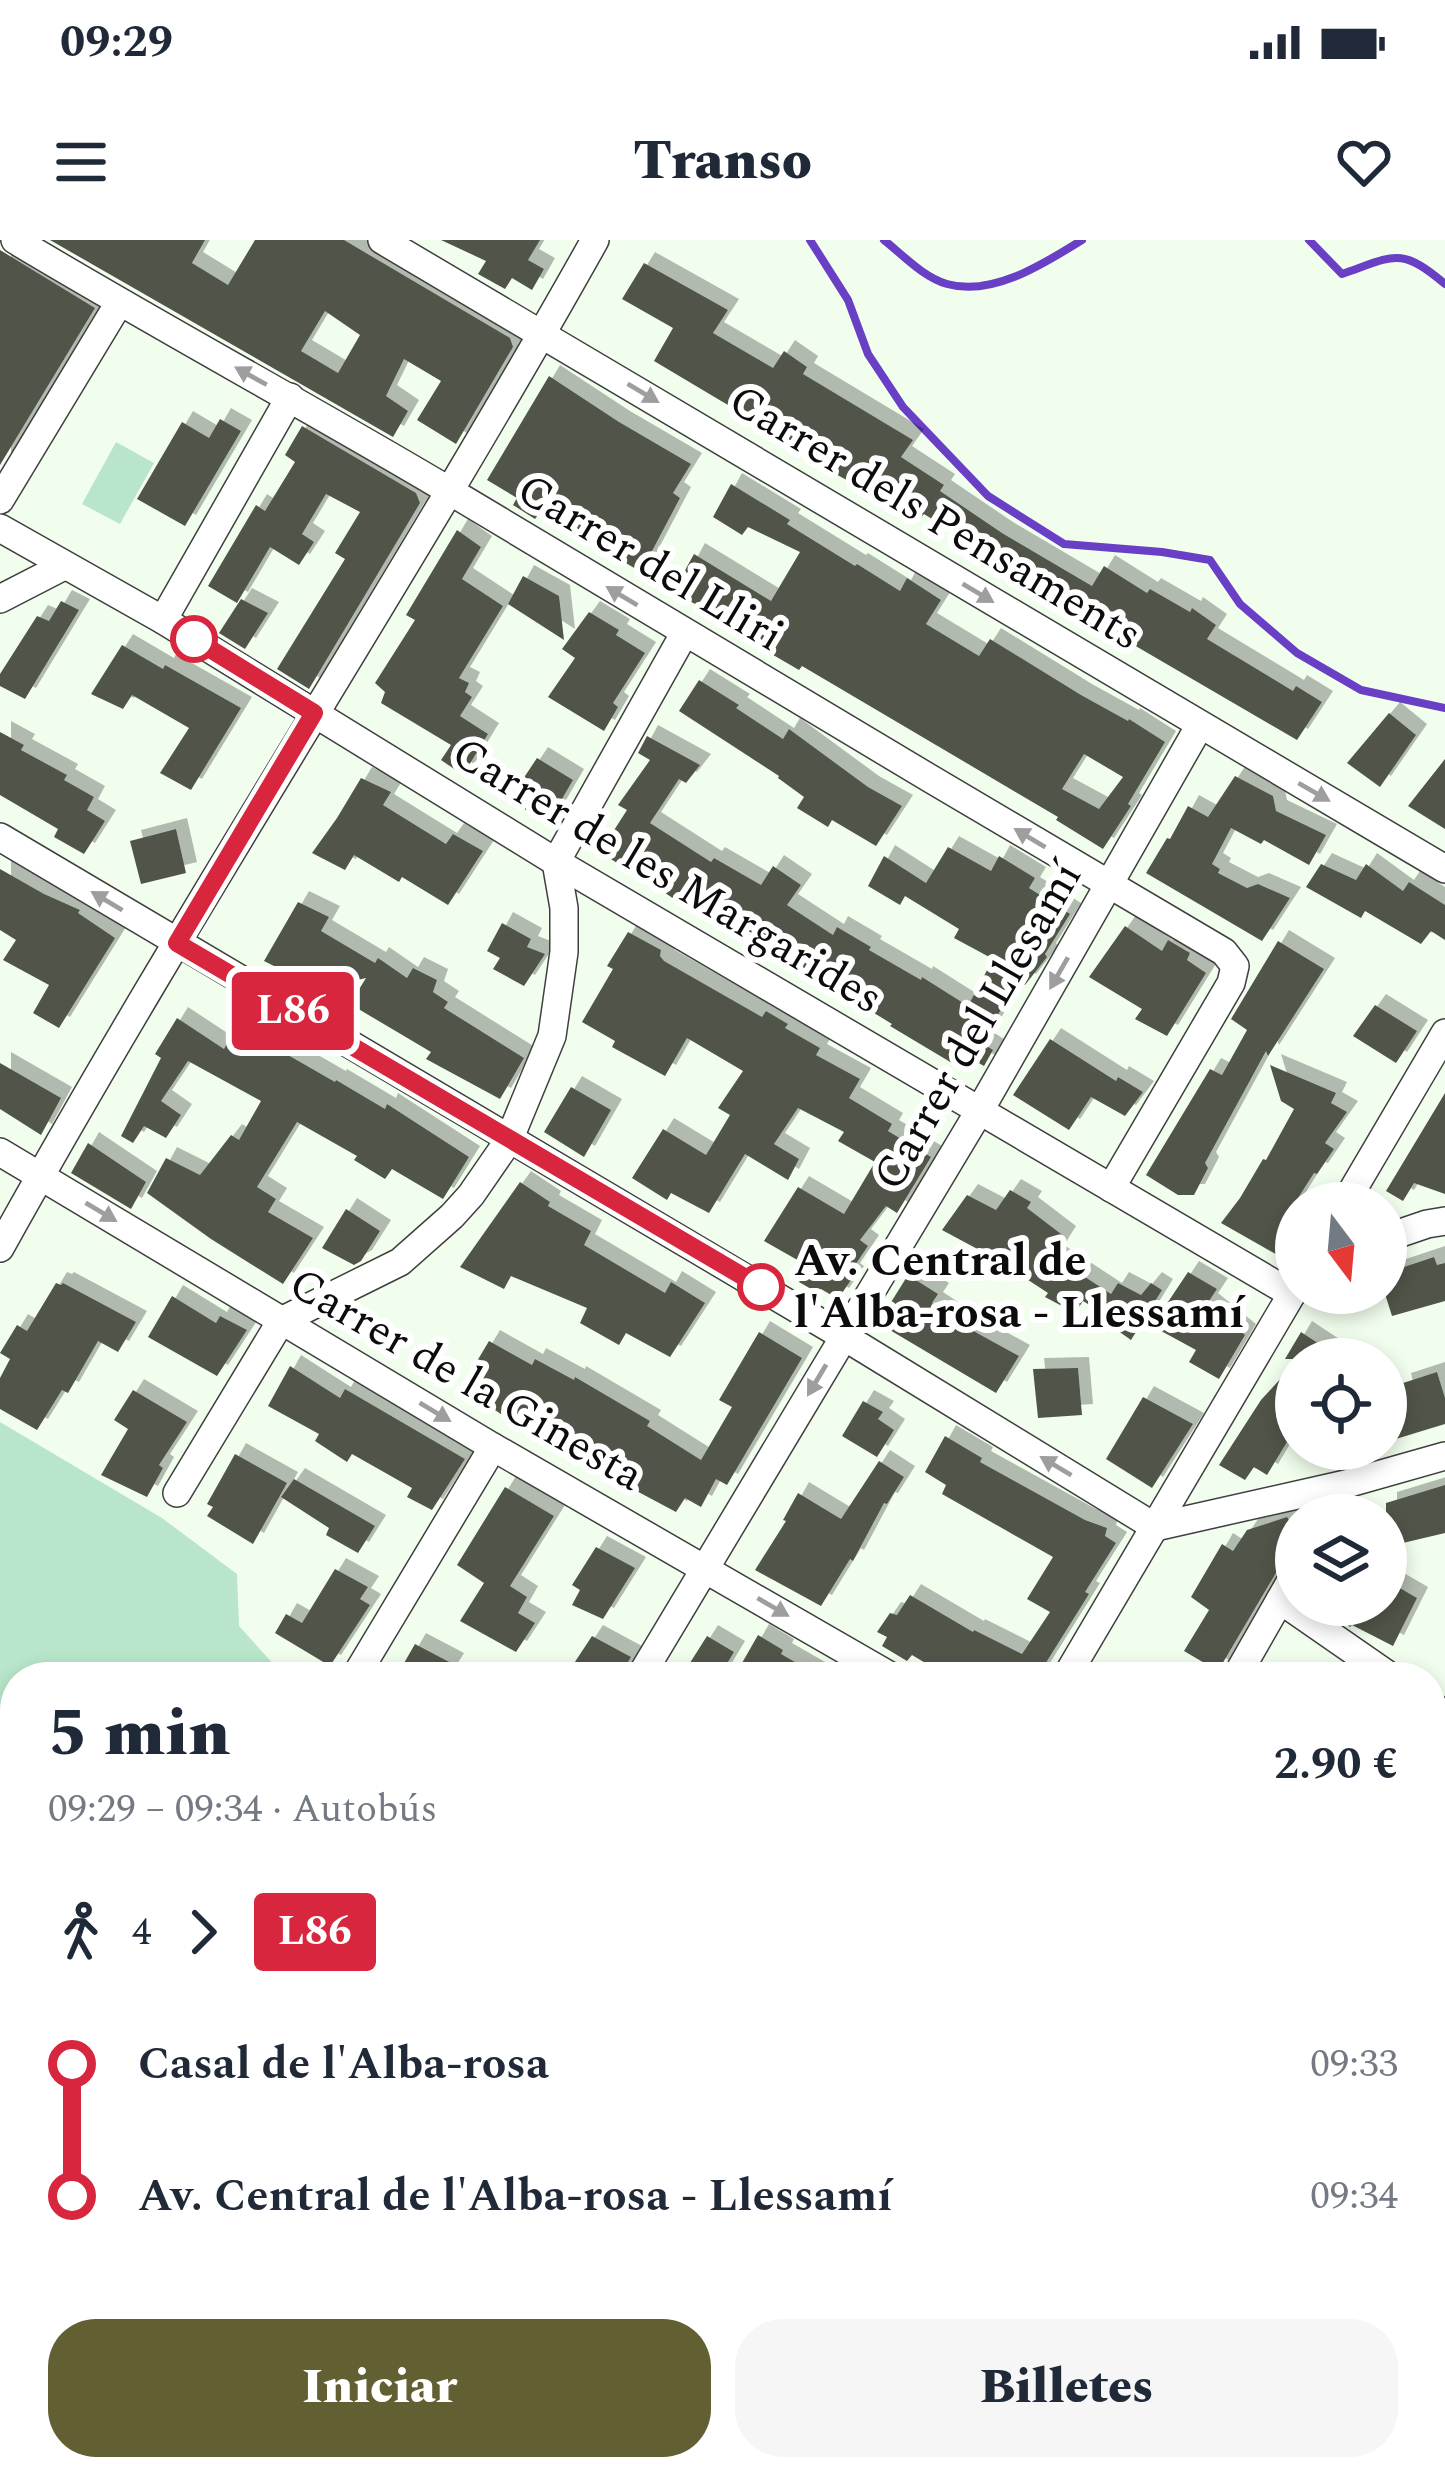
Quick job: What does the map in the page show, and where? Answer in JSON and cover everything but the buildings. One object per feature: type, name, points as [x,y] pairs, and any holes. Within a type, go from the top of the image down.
[{"type":"street","name":"Carrer del Lliri","points":[[14,240],[449,491],[1224,952],[1234,966],[1231,983],[1111,1188]]},
{"type":"street","name":"Carrer dels Pensaments","points":[[382,240],[1445,869]]},
{"type":"street","points":[[0,1248],[595,240]]},
{"type":"street","points":[[0,500],[119,303]]},
{"type":"street","points":[[163,620],[290,398]]},
{"type":"street","name":"Carrer de les Margarides","points":[[0,528],[163,620],[556,862],[1275,1280]]},
{"type":"street","points":[[0,599],[64,566]]},
{"type":"street","points":[[177,1492],[281,1321],[400,1262],[471,1195],[508,1140],[552,1036],[564,952],[564,908],[556,862],[684,634]]},
{"type":"street","name":"Carrer del Llesamí","points":[[649,1662],[980,1110],[1200,724]]},
{"type":"street","points":[[0,837],[1156,1527],[1445,1456]]},
{"type":"street","points":[[1357,1182],[1445,1033]]},
{"type":"street","name":"Carrer de la Ginesta","points":[[0,1153],[493,1447],[866,1662]]},
{"type":"street","points":[[1407,1231],[1445,1221]]},
{"type":"street","points":[[1075,1662],[1281,1314]]},
{"type":"street","points":[[364,1662],[493,1447]]},
{"type":"street","points":[[1340,1494],[1346,1484]]},
{"type":"street","points":[[1245,1662],[1275,1609]]},
{"type":"street","points":[[1317,1626],[1369,1662]]},
{"type":"green space","points":[[116,442],[154,463],[120,524],[82,504]]},
{"type":"green space","points":[[0,1422],[162,1518],[237,1574],[239,1626],[271,1662],[0,1662]]},
{"type":"waterway","points":[[810,240],[848,300],[868,354],[903,407],[988,496],[1064,544],[1210,560],[1240,604],[1297,653],[1361,690],[1445,708]]},
{"type":"waterway","points":[[884,240],[930,276],[964,287],[1018,276],[1082,240]]},
{"type":"waterway","points":[[1309,240],[1342,274],[1396,258],[1417,264],[1445,284]]},
{"type":"bus line","name":"L86","points":[[194,639],[314,713],[177,943],[761,1287]]},
{"type":"place","name":"Av. Central de l'Alba-rosa - Llessamí","points":[[761,1287]]}]
